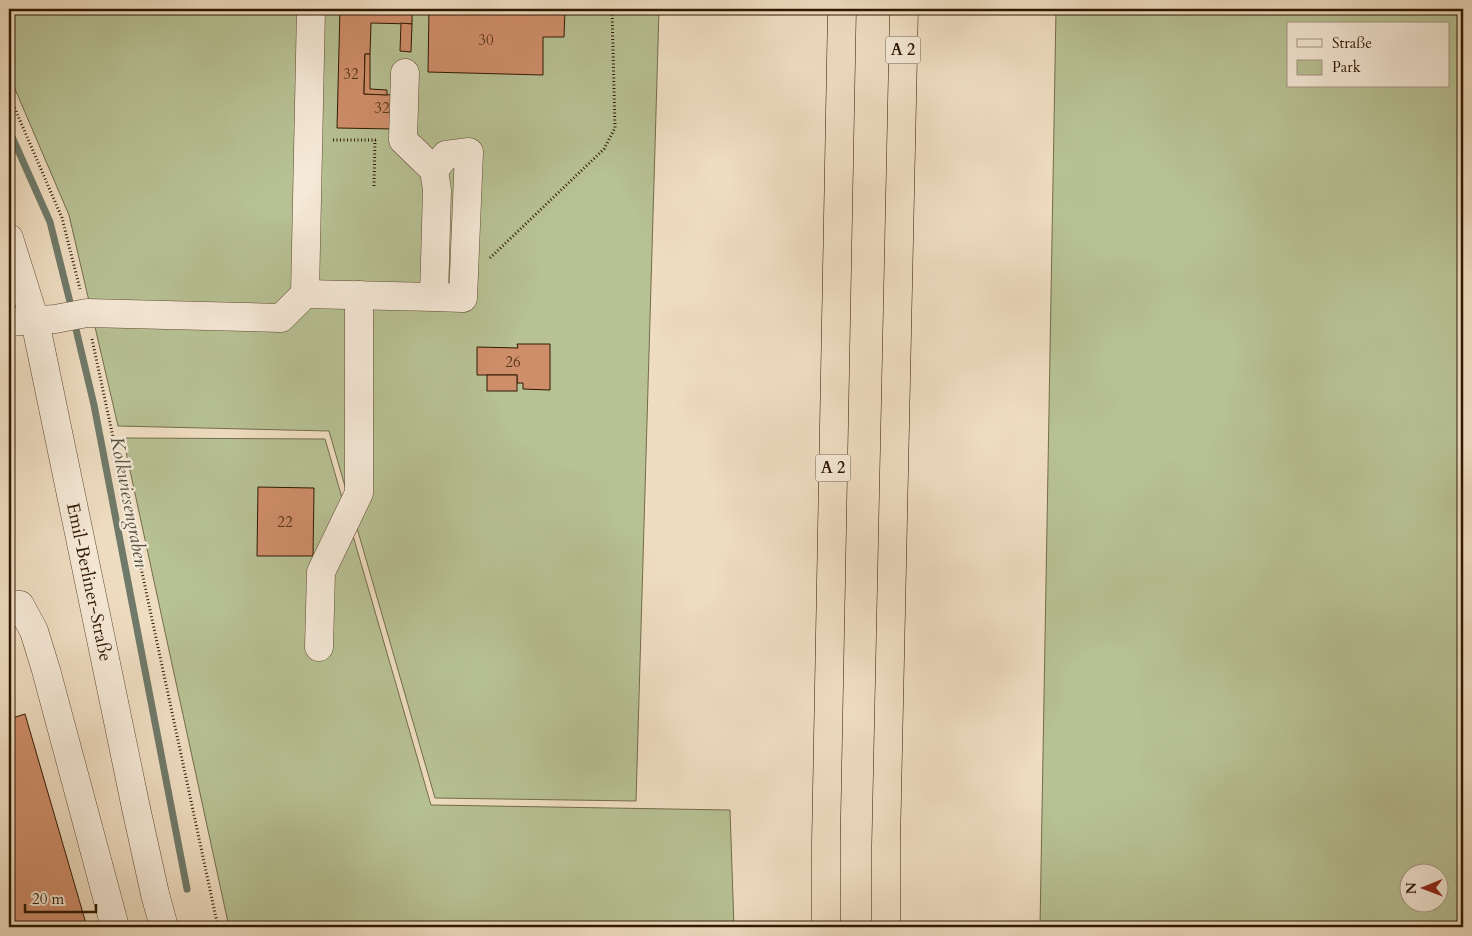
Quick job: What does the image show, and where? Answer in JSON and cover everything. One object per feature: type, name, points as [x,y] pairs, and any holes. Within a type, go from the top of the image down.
[{"type":"highway","name":"A 2","points":[[826,927],[826,832],[842,9]]},
{"type":"highway","name":"A 2","points":[[886,927],[886,834],[904,9]]},
{"type":"street","points":[[305,294],[311,9]]},
{"type":"street","points":[[405,73],[403,140],[434,170],[437,190],[434,297]]},
{"type":"street","points":[[33,321],[87,313],[280,318],[305,294],[463,298],[469,152],[446,155],[434,170]]},
{"type":"street","name":"Emil-Berliner-Straße","points":[[9,238],[33,321],[136,808],[164,927]]},
{"type":"street","points":[[319,647],[321,572],[359,493],[359,295]]},
{"type":"street","points":[[9,604],[20,605],[34,631],[115,927]]},
{"type":"path","points":[[464,261],[492,257],[604,149],[615,128],[612,9]]},
{"type":"path","points":[[9,96],[62,218],[87,313],[218,927]]},
{"type":"path","points":[[308,140],[403,140]]},
{"type":"path","points":[[374,186],[375,140]]},
{"type":"green space","points":[[9,9],[659,9],[636,801],[435,798],[329,431],[118,426],[69,215],[9,75]]},
{"type":"green space","points":[[1056,9],[1463,9],[1463,927],[1040,927]]},
{"type":"green space","points":[[123,438],[325,439],[431,805],[730,810],[734,927],[229,927]]},
{"type":"building","points":[[340,9],[412,9],[412,24],[371,23],[370,54],[365,54],[364,94],[395,95],[395,129],[337,128]]},
{"type":"building","points":[[429,9],[565,9],[564,37],[543,37],[543,75],[428,72]]},
{"type":"building","points":[[401,23],[412,24],[411,52],[400,51]]},
{"type":"building","points":[[365,54],[370,54],[370,89],[387,90],[387,95],[364,94]]},
{"type":"building","points":[[517,344],[550,344],[550,390],[523,389],[523,383],[517,383],[517,375],[477,375],[477,347],[518,348]]},
{"type":"building","points":[[487,375],[517,375],[517,391],[487,391]]},
{"type":"building","points":[[258,487],[314,488],[313,556],[257,556]]},
{"type":"building","points":[[25,714],[87,927],[9,927],[9,719]]},
{"type":"waterway","name":"Kolkwiesengraben","points":[[9,130],[50,222],[72,310]]},
{"type":"waterway","name":"Kolkwiesengraben","points":[[74,321],[94,405],[187,889]]}]
